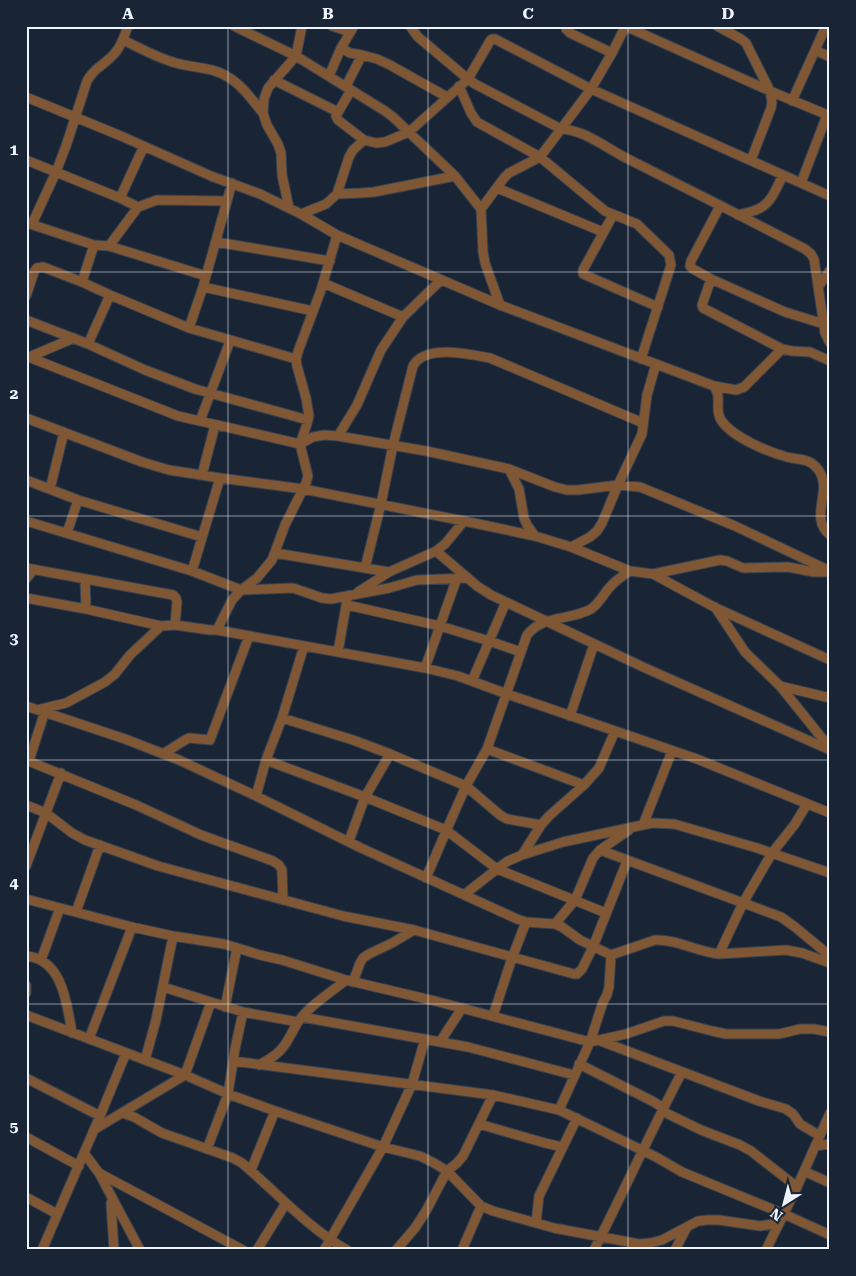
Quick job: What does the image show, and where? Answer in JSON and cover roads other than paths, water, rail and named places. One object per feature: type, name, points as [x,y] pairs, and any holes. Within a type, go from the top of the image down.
[{"type":"street","points":[[128,26],[115,54],[92,72],[87,81],[56,172],[29,223],[94,245],[109,246],[206,276]]},
{"type":"street","points":[[234,26],[296,56],[393,116],[455,176],[481,210],[485,263],[500,305]]},
{"type":"street","points":[[263,113],[264,99],[268,88],[296,56],[302,26]]},
{"type":"street","points":[[329,76],[341,48],[352,29],[332,26]]},
{"type":"street","points":[[410,26],[418,36],[468,78],[560,129],[582,133],[618,154],[805,249],[814,259],[826,331],[830,343]]},
{"type":"street","points":[[566,26],[566,30],[570,33],[612,53]]},
{"type":"street","points":[[481,210],[509,173],[540,157],[591,89],[625,26],[828,116],[801,183]]},
{"type":"street","points":[[717,26],[746,43],[770,91],[771,108],[751,160]]},
{"type":"street","points":[[792,100],[826,26]]},
{"type":"street","points":[[362,55],[336,116],[338,120],[364,140],[376,143],[385,142],[408,132],[468,78],[490,41],[495,39],[591,89],[830,196]]},
{"type":"street","points":[[123,40],[165,60],[218,72],[236,83],[263,113],[278,144],[289,208]]},
{"type":"street","points":[[341,48],[350,53],[377,59],[390,65],[447,97]]},
{"type":"street","points":[[815,50],[830,56]]},
{"type":"street","points":[[274,80],[338,112]]},
{"type":"street","points":[[459,86],[477,122],[540,157],[599,206],[637,224],[669,255],[671,265],[642,359]]},
{"type":"street","points":[[26,97],[211,176],[260,194],[301,214],[337,235],[500,305],[714,386],[736,390],[744,387],[782,349]]},
{"type":"street","points":[[301,214],[326,204],[337,194],[349,157],[353,150],[364,140]]},
{"type":"street","points":[[120,198],[144,146]]},
{"type":"street","points":[[26,160],[138,207]]},
{"type":"street","points":[[738,214],[758,210],[764,206],[783,175]]},
{"type":"street","points":[[337,194],[374,192],[455,176]]},
{"type":"street","points":[[189,328],[203,287],[232,184]]},
{"type":"street","points":[[497,188],[603,232]]},
{"type":"street","points":[[109,246],[138,207],[157,200],[227,201]]},
{"type":"street","points":[[720,206],[690,266],[711,279],[826,331]]},
{"type":"street","points":[[613,214],[583,270],[583,274],[658,307]]},
{"type":"street","points":[[217,630],[232,600],[241,590],[257,578],[269,564],[308,476],[300,444],[309,416],[296,359],[323,283],[337,235]]},
{"type":"street","points":[[216,242],[330,261]]},
{"type":"street","points":[[82,282],[94,245]]},
{"type":"street","points":[[26,296],[36,268],[43,267],[189,328],[296,359]]},
{"type":"street","points":[[819,286],[830,270]]},
{"type":"street","points":[[711,279],[702,304],[703,308],[782,349],[810,352],[830,361]]},
{"type":"street","points":[[338,436],[356,405],[381,350],[403,317],[441,280]]},
{"type":"street","points":[[323,283],[403,317]]},
{"type":"street","points":[[203,287],[313,311]]},
{"type":"street","points":[[88,344],[110,295]]},
{"type":"street","points":[[26,320],[74,338],[145,370],[210,394],[308,420]]},
{"type":"street","points":[[27,357],[74,338]]},
{"type":"street","points":[[200,421],[230,341]]},
{"type":"street","points":[[365,568],[382,504],[393,445],[413,366],[422,356],[432,352],[474,354],[490,358],[643,424]]},
{"type":"street","points":[[27,357],[178,416],[300,444],[313,437],[324,435],[338,436],[393,445],[509,469],[567,490],[618,485],[640,487],[735,526],[830,572]]},
{"type":"street","points":[[571,547],[590,537],[602,523],[642,434],[647,395],[656,364]]},
{"type":"street","points":[[714,386],[718,397],[719,417],[738,436],[776,454],[807,460],[814,464],[821,473],[824,484],[820,511],[821,524],[826,532],[830,534]]},
{"type":"street","points":[[26,418],[157,467],[303,489],[464,520],[535,536],[571,547],[630,571],[652,574],[720,560],[743,568],[788,567],[814,572],[830,572]]},
{"type":"street","points":[[202,475],[215,425]]},
{"type":"street","points":[[50,489],[64,432]]},
{"type":"street","points":[[509,469],[519,489],[524,518],[535,536]]},
{"type":"street","points":[[192,571],[220,478]]},
{"type":"street","points":[[26,480],[78,500],[202,536]]},
{"type":"street","points":[[67,533],[78,500]]},
{"type":"street","points":[[338,652],[349,599],[389,572],[436,551],[445,544],[464,520]]},
{"type":"street","points":[[26,521],[192,571],[241,590],[293,588],[322,598],[349,599],[418,580],[468,578]]},
{"type":"street","points":[[436,551],[477,586],[506,602],[643,667],[830,749]]},
{"type":"street","points":[[275,553],[389,572]]},
{"type":"street","points":[[26,580],[30,569],[173,595],[177,602],[175,625]]},
{"type":"street","points":[[426,878],[466,786],[487,749],[527,635],[532,629],[546,621],[582,613],[591,609],[618,579],[630,571]]},
{"type":"street","points":[[652,574],[714,607],[830,660]]},
{"type":"street","points":[[425,668],[457,578]]},
{"type":"street","points":[[85,579],[86,609]]},
{"type":"street","points":[[26,598],[161,626],[175,625],[217,630],[425,668],[458,676],[697,759],[830,813]]},
{"type":"street","points":[[349,599],[521,652]]},
{"type":"street","points":[[472,681],[506,602]]},
{"type":"street","points":[[714,607],[745,652],[780,686],[830,749]]},
{"type":"street","points":[[42,710],[66,703],[105,682],[161,626]]},
{"type":"street","points":[[162,754],[190,738],[210,740],[249,636]]},
{"type":"street","points":[[570,716],[594,644]]},
{"type":"street","points":[[256,796],[304,646]]},
{"type":"street","points":[[780,686],[830,698]]},
{"type":"street","points":[[26,706],[125,739],[162,754],[256,796],[426,878],[517,919],[526,922],[555,924],[580,940],[611,955],[655,940],[661,940],[672,941],[719,954],[786,950],[802,953],[830,963]]},
{"type":"street","points":[[42,710],[28,760],[136,805],[201,835],[273,861],[282,870],[283,900]]},
{"type":"street","points":[[282,718],[353,740],[390,754],[466,786],[507,819],[541,825]]},
{"type":"street","points":[[522,855],[549,816],[600,768],[615,731]]},
{"type":"street","points":[[487,749],[584,784]]},
{"type":"street","points":[[643,825],[672,751]]},
{"type":"street","points":[[349,841],[365,797],[390,754]]},
{"type":"street","points":[[266,760],[446,830],[497,869],[606,913]]},
{"type":"street","points":[[26,866],[61,773]]},
{"type":"street","points":[[719,954],[743,903],[772,853],[807,804]]},
{"type":"street","points":[[26,805],[46,813],[72,833],[85,840],[158,866],[343,916],[414,930],[574,974],[577,974],[582,969],[593,947],[627,860]]},
{"type":"street","points":[[464,894],[508,861],[522,855],[563,842],[633,826],[658,823],[674,824],[772,853],[830,873]]},
{"type":"street","points":[[555,924],[575,900],[593,858],[600,850],[633,826]]},
{"type":"street","points":[[76,912],[100,845]]},
{"type":"street","points":[[600,850],[781,917],[830,956]]},
{"type":"street","points":[[26,898],[132,927],[224,944],[349,981],[594,1041],[786,1109],[793,1114],[800,1124],[820,1136]]},
{"type":"street","points":[[42,960],[60,908]]},
{"type":"street","points":[[493,1016],[526,922]]},
{"type":"street","points":[[88,1039],[132,927]]},
{"type":"street","points":[[258,1065],[283,1048],[300,1020],[315,1004],[349,981],[363,958],[392,944],[414,930]]},
{"type":"street","points":[[145,1060],[156,1020],[173,936]]},
{"type":"street","points":[[225,1007],[237,948]]},
{"type":"street","points":[[559,1110],[579,1064],[594,1041],[609,987],[611,955]]},
{"type":"street","points":[[26,956],[42,960],[57,977],[66,998],[72,1033]]},
{"type":"street","points":[[26,985],[26,993]]},
{"type":"street","points":[[163,987],[243,1012],[468,1047],[574,1075]]},
{"type":"street","points":[[95,1129],[185,1075],[211,1002]]},
{"type":"street","points":[[440,1042],[462,1008]]},
{"type":"street","points":[[207,1149],[228,1094],[243,1012]]},
{"type":"street","points":[[26,1015],[274,1111],[383,1147],[420,1156],[434,1162],[447,1171],[481,1206],[554,1228],[639,1244],[662,1240],[698,1221],[719,1220],[760,1226],[780,1223]]},
{"type":"street","points":[[594,1041],[636,1032],[664,1021],[673,1021],[726,1034],[772,1034],[800,1029],[830,1032]]},
{"type":"street","points":[[324,1250],[383,1147],[412,1084],[424,1039]]},
{"type":"street","points":[[42,1250],[126,1053]]},
{"type":"street","points":[[233,1061],[493,1095],[559,1110],[682,1172],[830,1235]]},
{"type":"street","points":[[579,1064],[654,1102],[662,1109],[701,1130],[751,1151],[797,1187]]},
{"type":"street","points":[[594,1250],[662,1109],[682,1072]]},
{"type":"street","points":[[26,1078],[100,1116]]},
{"type":"street","points":[[396,1250],[415,1228],[426,1211],[447,1171],[464,1156],[493,1095]]},
{"type":"street","points":[[251,1170],[274,1111]]},
{"type":"street","points":[[123,1113],[162,1133],[233,1158],[242,1163],[330,1240],[347,1250]]},
{"type":"street","points":[[766,1250],[830,1113]]},
{"type":"street","points":[[536,1223],[540,1196],[576,1118]]},
{"type":"street","points":[[479,1124],[562,1147]]},
{"type":"street","points":[[26,1137],[79,1166]]},
{"type":"street","points":[[815,1146],[830,1144]]},
{"type":"street","points":[[84,1153],[99,1173],[140,1250]]},
{"type":"street","points":[[804,1171],[830,1183]]},
{"type":"street","points":[[99,1173],[243,1250]]},
{"type":"street","points":[[26,1197],[57,1214]]},
{"type":"street","points":[[111,1198],[114,1250]]},
{"type":"street","points":[[257,1250],[286,1203]]},
{"type":"street","points":[[462,1250],[481,1206]]},
{"type":"street","points":[[675,1250],[687,1227]]}]
